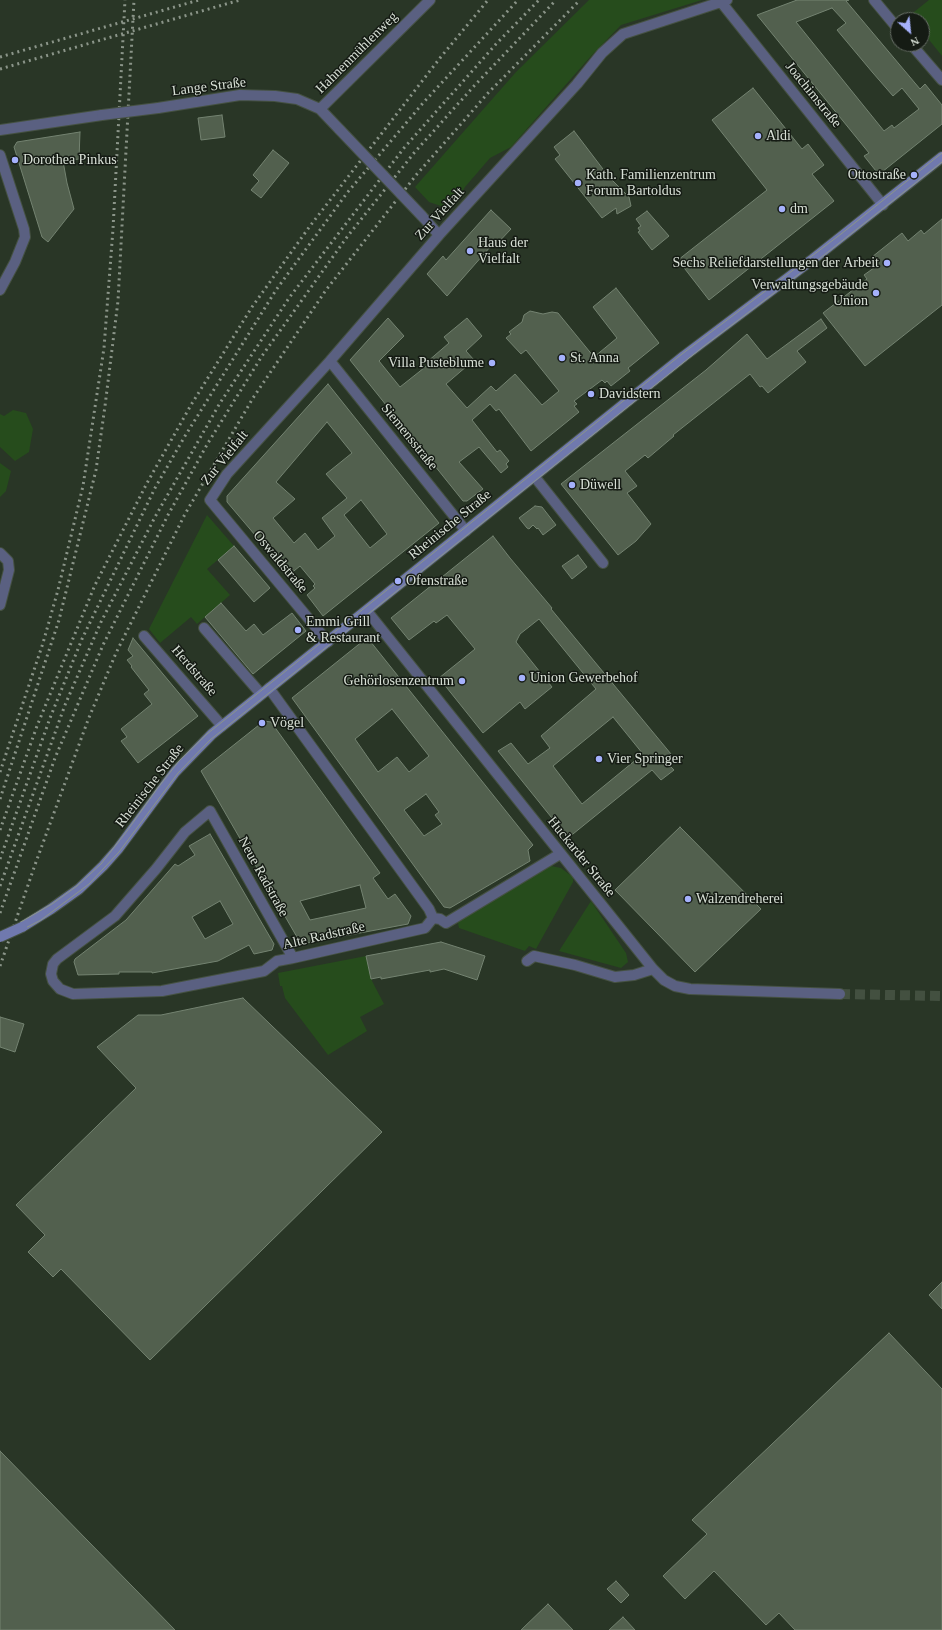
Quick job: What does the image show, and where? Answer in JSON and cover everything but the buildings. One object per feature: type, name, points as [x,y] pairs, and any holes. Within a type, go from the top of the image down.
[{"type":"main road","name":"Rheinische Straße","points":[[0,937],[22,927],[62,901],[103,866],[118,849],[175,772],[199,745],[684,356],[883,205],[942,157]]},
{"type":"street","name":"Hahnenmühlenweg","points":[[320,109],[430,0]]},
{"type":"street","points":[[874,0],[890,19]]},
{"type":"street","name":"Joachimstraße","points":[[724,1],[883,205]]},
{"type":"street","name":"Zur Vielfalt","points":[[210,500],[227,474],[330,360],[439,235],[557,106],[602,53],[623,34],[724,1]]},
{"type":"street","points":[[918,52],[942,80]]},
{"type":"street","name":"Lange Straße","points":[[0,130],[240,95],[297,99],[320,109],[439,235]]},
{"type":"street","points":[[0,155],[24,228],[25,237],[0,290]]},
{"type":"street","name":"Siemensstraße","points":[[330,360],[466,530]]},
{"type":"street","points":[[534,476],[603,563]]},
{"type":"street","name":"Oswaldstraße","points":[[210,500],[328,642]]},
{"type":"street","points":[[0,553],[8,560],[9,570],[0,605]]},
{"type":"street","name":"Huckarder Straße","points":[[367,611],[560,854],[653,969],[664,980],[675,986],[690,989],[840,994]]},
{"type":"street","points":[[204,628],[265,691],[429,909],[434,918],[440,919],[446,923],[560,854]]},
{"type":"street","name":"Herdstraße","points":[[144,636],[222,726]]},
{"type":"street","name":"Neue Radstraße","points":[[73,994],[60,989],[53,981],[51,969],[53,964],[61,955],[115,916],[156,869],[185,832],[210,810],[293,958]]},
{"type":"street","name":"Alte Radstraße","points":[[73,994],[162,991],[264,971],[277,961],[424,928],[434,918]]},
{"type":"street","points":[[527,961],[534,956],[576,965],[615,977],[634,975],[653,969]]},
{"type":"green space","points":[[589,0],[702,0],[621,25],[591,56],[511,147],[490,158],[465,187],[455,205],[447,208],[429,202],[415,187],[516,72]]},
{"type":"green space","points":[[929,0],[942,0],[942,56],[930,41],[930,12],[914,12]]},
{"type":"green space","points":[[13,410],[26,413],[33,429],[29,452],[15,461],[0,447],[0,414],[4,416]]},
{"type":"green space","points":[[0,463],[11,471],[6,491],[0,497]]},
{"type":"green space","points":[[207,515],[234,546],[207,569],[230,595],[197,624],[191,617],[160,643],[149,629]]},
{"type":"green space","points":[[551,866],[561,868],[573,877],[573,882],[536,949],[529,946],[525,951],[459,928],[458,923],[461,919]]},
{"type":"green space","points":[[591,901],[626,953],[628,962],[621,968],[559,951]]},
{"type":"green space","points":[[366,956],[372,981],[384,1004],[360,1017],[367,1031],[328,1055],[285,998],[282,986],[280,986],[278,973]]},
{"type":"tunnel","points":[[840,994],[942,996]]},
{"type":"tram line","points":[[0,934],[52,904],[77,886],[101,864],[179,761],[207,734],[682,354],[841,234],[942,153]]},
{"type":"tram line","points":[[0,941],[41,920],[89,884],[119,852],[178,773],[210,740],[704,346],[819,259],[942,162]]},
{"type":"railway","points":[[0,772],[43,643],[58,590],[83,486],[104,348],[113,229],[125,0]]},
{"type":"railway","points":[[0,799],[59,620],[96,470],[118,301],[134,0]]},
{"type":"railway","points":[[0,57],[199,0]]},
{"type":"railway","points":[[0,69],[240,0]]},
{"type":"railway","points":[[0,830],[37,726],[95,585],[147,483],[191,405],[252,307],[310,226],[440,58],[488,0]]},
{"type":"railway","points":[[0,859],[50,718],[82,639],[155,488],[185,436],[276,290],[347,193],[423,103],[518,0]]},
{"type":"railway","points":[[0,886],[65,705],[101,622],[155,517],[220,403],[289,298],[404,148],[496,44],[539,0]]},
{"type":"railway","points":[[0,913],[55,758],[103,645],[168,515],[208,443],[262,356],[347,237],[414,153],[474,86],[556,0]]},
{"type":"railway","points":[[0,966],[88,720],[116,653],[185,514],[253,398],[326,290],[417,174],[489,92],[580,0]]},
{"type":"place","name":"Aldi","points":[[758,136]]},
{"type":"place","name":"Dorothea Pinkus","points":[[15,160]]},
{"type":"place","name":"Ottostraße","points":[[914,175]]},
{"type":"place","name":"Kath. Familienzentrum Forum Bartoldus","points":[[578,183]]},
{"type":"place","name":"dm","points":[[782,209]]},
{"type":"place","name":"Haus der Vielfalt","points":[[470,251]]},
{"type":"place","name":"Sechs Reliefdarstellungen der Arbeit","points":[[887,263]]},
{"type":"place","name":"Verwaltungsgebäude Union","points":[[876,293]]},
{"type":"place","name":"St. Anna","points":[[562,358]]},
{"type":"place","name":"Villa Pusteblume","points":[[492,363]]},
{"type":"place","name":"Davidstern","points":[[591,394]]},
{"type":"place","name":"Düwell","points":[[572,485]]},
{"type":"place","name":"Ofenstraße","points":[[398,581]]},
{"type":"place","name":"Emmi Grill & Restaurant","points":[[298,630]]},
{"type":"place","name":"Union Gewerbehof","points":[[522,678]]},
{"type":"place","name":"Gehörlosenzentrum","points":[[462,681]]},
{"type":"place","name":"Vögel","points":[[262,723]]},
{"type":"place","name":"Vier Springer","points":[[599,759]]},
{"type":"place","name":"Walzendreherei","points":[[688,899]]}]
